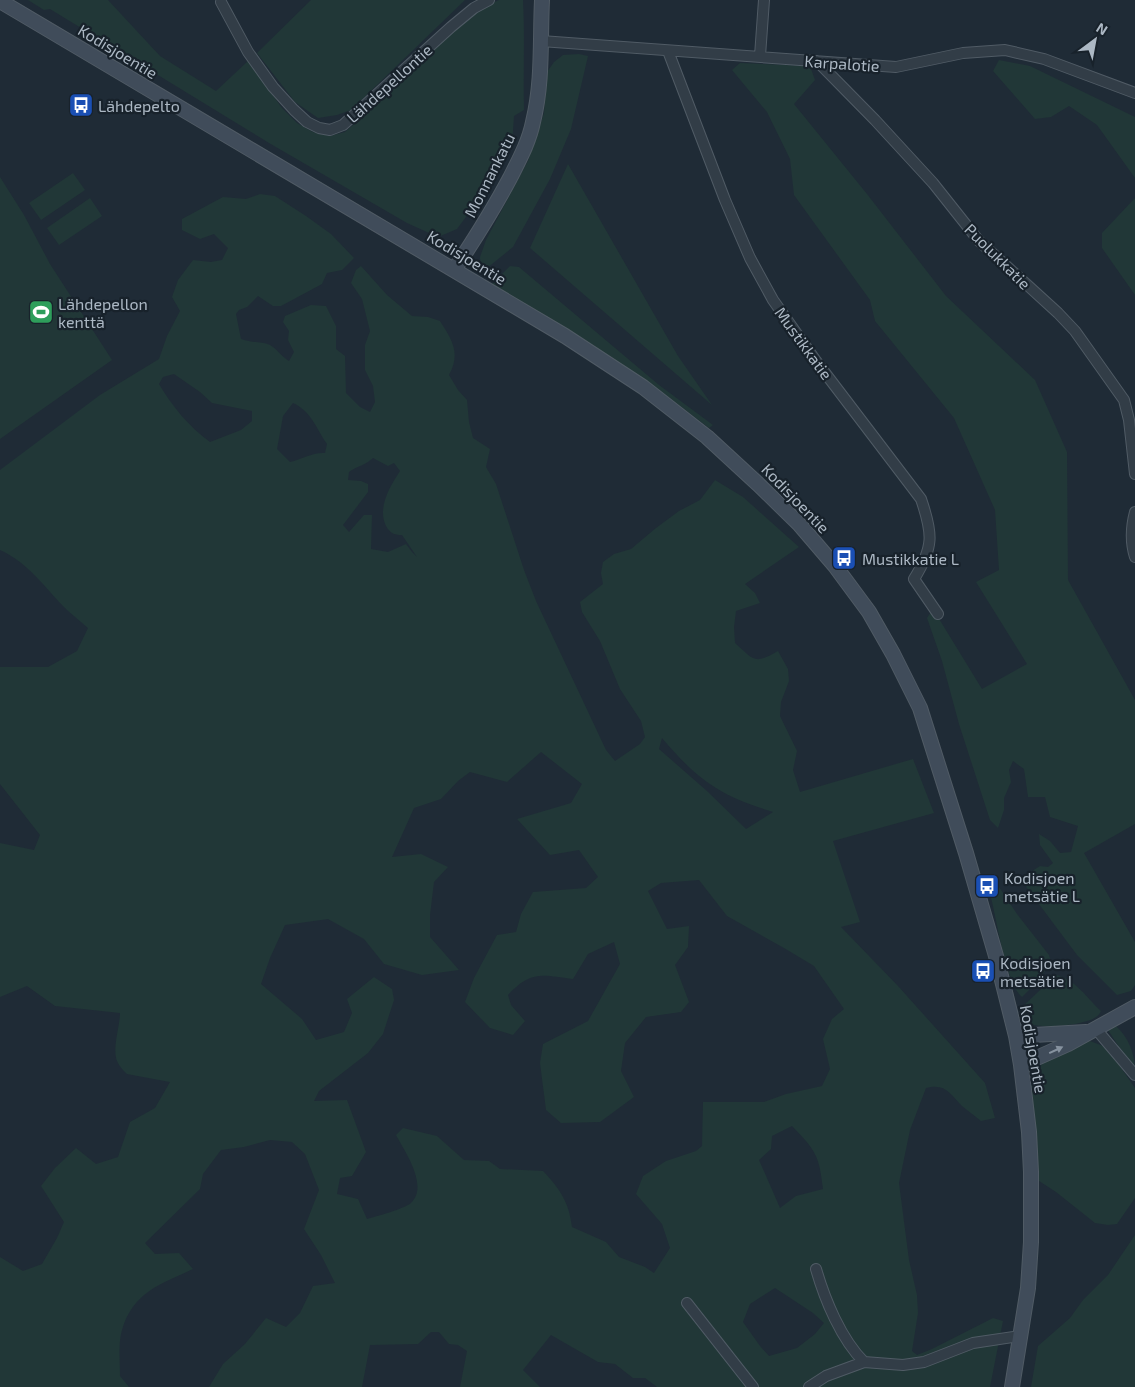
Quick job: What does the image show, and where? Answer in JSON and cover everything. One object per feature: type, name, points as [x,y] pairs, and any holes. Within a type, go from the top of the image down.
[{"type":"street","name":"Lähdepellontie","points":[[220,2],[248,52],[273,87],[307,122],[319,128],[330,130],[343,125],[451,27],[474,8],[489,0]]},
{"type":"street","name":"Monnankatu","points":[[454,270],[490,216],[526,148],[537,98],[542,0]]},
{"type":"street","points":[[760,56],[764,0]]},
{"type":"street","name":"Kodisjoentie","points":[[0,1],[581,346],[643,387],[700,431],[765,490],[799,524],[835,566],[874,621],[920,708],[974,882],[1016,1036],[1029,1132],[1031,1242],[1028,1288],[1012,1387]]},
{"type":"street","name":"Karpalotie","points":[[541,41],[668,52],[760,56],[896,67],[963,53],[1005,50],[1044,59],[1135,93]]},
{"type":"street","name":"Mustikkatie","points":[[668,52],[746,250],[773,300],[816,361],[922,498],[929,522],[929,544],[925,561],[914,579],[938,614]]},
{"type":"street","name":"Puolukkatie","points":[[817,61],[933,183],[979,241],[1058,313],[1075,331],[1124,400],[1129,420],[1135,474]]},
{"type":"street","points":[[1135,512],[1131,546],[1135,556]]},
{"type":"street","points":[[1021,1065],[1068,1044],[1135,1007]]},
{"type":"street","points":[[1016,1036],[1092,1030]]},
{"type":"street","points":[[1092,1030],[1135,1075]]},
{"type":"street","points":[[816,1269],[822,1290],[852,1350],[864,1362]]},
{"type":"street","points":[[687,1303],[753,1387]]},
{"type":"street","points":[[809,1387],[826,1376],[864,1362],[903,1365],[924,1362],[973,1343],[1020,1336]]},
{"type":"green space","points":[[28,0],[108,0],[160,56],[216,91],[248,61],[282,108],[297,123],[313,132],[330,136],[345,132],[444,39],[479,9],[499,0],[523,0],[524,110],[514,116],[512,146],[497,175],[457,229],[438,237],[407,223],[269,143],[50,9],[44,10]]},
{"type":"green space","points":[[311,0],[465,0],[351,110],[337,115],[318,118],[295,102],[257,53]]},
{"type":"green space","points":[[579,54],[588,56],[571,129],[550,179],[513,247],[481,273],[480,257],[486,240],[528,161],[544,113],[547,72],[554,62],[563,55]]},
{"type":"green space","points":[[999,60],[1030,66],[1135,117],[1135,178],[1097,125],[1069,106],[1051,117],[1035,119],[993,71]]},
{"type":"green space","points":[[740,63],[810,66],[815,80],[794,104],[946,296],[1035,380],[1067,452],[1068,580],[1135,700],[1135,824],[1084,853],[1135,942],[1135,985],[1131,991],[1117,995],[1077,955],[1024,884],[1026,875],[1040,866],[1048,867],[1053,863],[1040,845],[1039,834],[1050,841],[1060,853],[1071,852],[1078,826],[1050,817],[1045,797],[1028,797],[1024,769],[1013,761],[1009,770],[1011,782],[1004,798],[1004,810],[998,828],[990,820],[959,724],[942,661],[927,618],[933,609],[982,689],[1027,664],[976,582],[999,570],[995,510],[954,418],[875,321],[870,300],[794,195],[790,159],[767,112],[732,70]]},
{"type":"green space","points":[[568,164],[678,356],[712,405],[530,248]]},
{"type":"green space","points":[[73,173],[85,190],[41,220],[29,203]]},
{"type":"green space","name":"Lähdepellon kenttä","points":[[0,177],[24,215],[50,264],[112,360],[0,439]]},
{"type":"green space","points":[[260,194],[275,196],[331,234],[354,258],[342,270],[327,273],[322,284],[281,306],[273,306],[258,296],[247,307],[239,310],[236,314],[241,339],[270,345],[289,361],[294,352],[288,340],[289,331],[283,322],[285,316],[311,305],[326,306],[336,326],[336,349],[345,356],[346,393],[360,407],[370,412],[375,402],[373,386],[365,370],[365,345],[370,331],[362,299],[351,283],[356,270],[361,266],[387,295],[412,316],[428,317],[440,321],[448,334],[455,353],[453,367],[449,375],[467,400],[473,438],[490,449],[486,467],[496,484],[536,601],[606,750],[615,761],[640,744],[645,737],[641,721],[620,689],[600,641],[582,612],[580,602],[603,584],[601,573],[603,562],[614,554],[631,549],[679,511],[700,500],[715,480],[743,497],[799,547],[745,584],[755,593],[760,603],[736,611],[735,643],[755,659],[764,658],[778,651],[788,669],[789,681],[781,702],[780,716],[797,751],[793,770],[800,792],[913,759],[934,813],[833,841],[860,922],[841,927],[898,986],[985,1083],[995,1118],[981,1121],[943,1088],[926,1088],[910,1130],[899,1183],[909,1260],[917,1295],[918,1313],[912,1351],[917,1355],[932,1349],[993,1318],[1003,1321],[990,1387],[657,1387],[645,1378],[633,1378],[615,1364],[598,1362],[551,1335],[523,1370],[540,1387],[460,1387],[467,1351],[458,1345],[449,1344],[439,1332],[431,1332],[418,1344],[370,1345],[362,1387],[209,1387],[223,1364],[245,1344],[266,1318],[286,1327],[300,1313],[313,1286],[335,1283],[321,1255],[304,1229],[319,1190],[305,1154],[292,1142],[270,1140],[244,1147],[221,1150],[203,1174],[200,1189],[145,1243],[155,1254],[179,1253],[193,1269],[150,1291],[133,1307],[127,1317],[120,1341],[120,1376],[129,1387],[0,1387],[0,1257],[23,1271],[42,1264],[64,1222],[41,1186],[55,1168],[76,1148],[96,1164],[118,1157],[130,1122],[155,1108],[170,1082],[127,1074],[120,1067],[115,1050],[120,1013],[55,1006],[27,986],[0,997],[0,843],[34,850],[40,835],[0,784],[0,667],[48,667],[77,651],[88,628],[67,610],[28,569],[0,550],[0,470],[100,395],[159,359],[167,336],[180,311],[172,297],[178,280],[193,260],[211,262],[222,260],[228,248],[214,234],[200,239],[182,230],[182,219],[223,197],[246,199]],"holes":[[[174,374],[212,403],[252,411],[252,421],[241,430],[210,442],[188,423],[170,400],[159,384],[163,377]],[[293,403],[309,415],[327,444],[325,453],[290,462],[277,449],[283,416]],[[373,458],[388,466],[394,463],[400,471],[386,497],[383,512],[384,519],[389,530],[394,534],[402,535],[417,557],[406,544],[388,552],[371,549],[372,515],[364,515],[349,532],[343,525],[368,492],[368,484],[361,481],[348,480],[349,472]],[[662,738],[687,765],[708,783],[736,799],[773,812],[746,829],[707,791],[659,749]],[[541,752],[582,784],[571,803],[517,819],[550,855],[579,850],[598,877],[586,888],[533,892],[521,914],[516,932],[497,935],[474,978],[465,1002],[490,1028],[513,1035],[525,1021],[511,1005],[508,995],[516,987],[524,981],[538,976],[573,979],[588,954],[614,942],[620,964],[588,1021],[543,1044],[540,1063],[546,1110],[561,1123],[600,1122],[634,1097],[621,1071],[625,1043],[646,1017],[681,1012],[689,1002],[675,965],[688,947],[689,926],[667,929],[648,891],[661,883],[699,880],[727,916],[814,966],[844,1009],[832,1019],[823,1039],[830,1069],[822,1086],[786,1094],[764,1102],[703,1102],[702,1146],[696,1151],[666,1161],[643,1176],[636,1194],[662,1224],[670,1248],[654,1273],[645,1267],[619,1257],[606,1242],[572,1227],[569,1210],[563,1196],[543,1171],[500,1169],[489,1161],[464,1160],[437,1136],[403,1128],[396,1135],[417,1178],[418,1188],[416,1196],[408,1205],[367,1219],[358,1199],[337,1194],[340,1178],[352,1176],[366,1152],[347,1100],[314,1101],[319,1091],[368,1053],[383,1034],[394,1000],[392,989],[374,977],[347,999],[352,1013],[344,1032],[316,1040],[302,1019],[261,984],[285,925],[328,919],[364,939],[384,964],[422,975],[459,970],[430,937],[430,915],[434,882],[448,867],[421,854],[392,857],[414,808],[441,799],[458,781],[470,772],[507,782]],[[792,1126],[815,1154],[820,1168],[823,1189],[796,1196],[780,1208],[759,1160],[771,1149],[772,1136]],[[775,1288],[813,1313],[824,1323],[815,1334],[797,1348],[769,1356],[743,1322],[750,1304]]]},
{"type":"green space","points":[[90,198],[102,216],[59,245],[47,228]]},
{"type":"green space","points":[[1135,198],[1135,295],[1102,248],[1102,233]]},
{"type":"green space","points":[[510,266],[519,267],[659,385],[713,425],[709,428],[657,389],[603,353],[492,284]]},
{"type":"green space","points":[[997,884],[1017,914],[1049,955],[1051,963],[1037,982],[1022,997],[1016,990],[1006,963],[989,890]]},
{"type":"green space","points":[[1056,975],[1069,980],[1101,1011],[1097,1017],[1083,1022],[1064,1025],[1044,1026],[1031,1024],[1027,1021],[1020,1009]]},
{"type":"green space","points":[[1116,1026],[1130,1047],[1134,1058],[1135,1071],[1108,1030]]},
{"type":"green space","points":[[1090,1041],[1103,1046],[1110,1052],[1135,1088],[1135,1198],[1117,1224],[1095,1223],[1056,1192],[1036,1179],[1029,1091],[1033,1079],[1038,1069],[1051,1057],[1059,1052]]},
{"type":"green space","points":[[1135,1235],[1135,1387],[1031,1387],[1038,1346],[1070,1318],[1083,1300],[1108,1275]]},
{"type":"place","name":"Lähdepelto","points":[[81,105]]},
{"type":"place","name":"Lähdepellon kenttä","points":[[41,312]]},
{"type":"place","name":"Mustikkatie L","points":[[844,558]]},
{"type":"place","name":"Kodisjoen metsätie L","points":[[987,886]]},
{"type":"place","name":"Kodisjoen metsätie I","points":[[983,971]]}]
